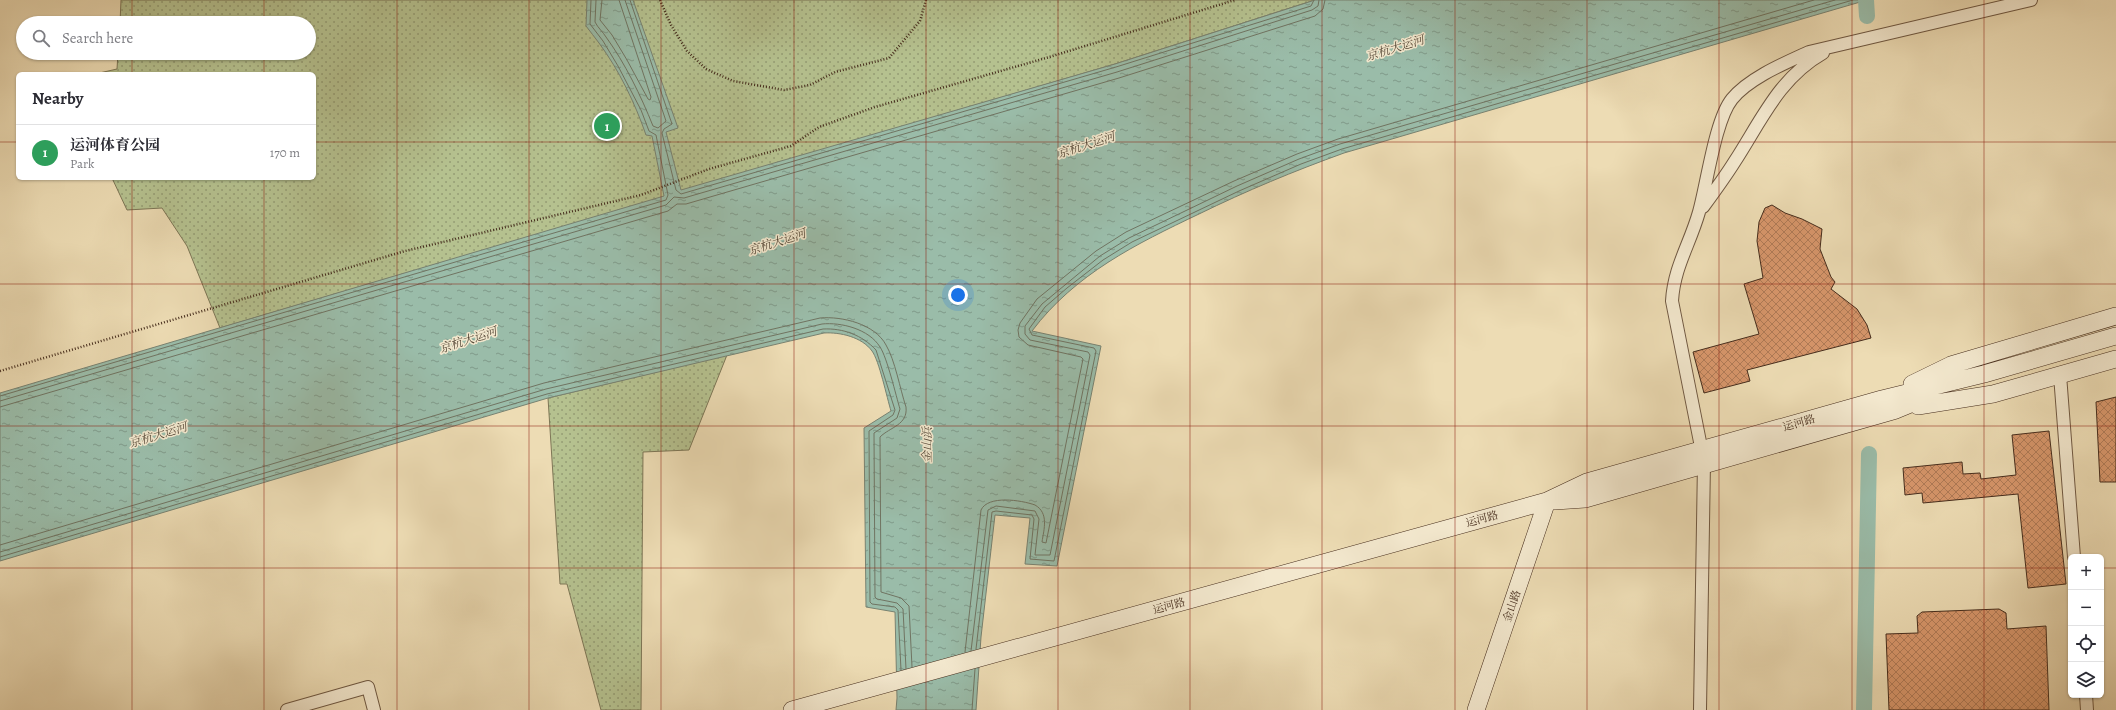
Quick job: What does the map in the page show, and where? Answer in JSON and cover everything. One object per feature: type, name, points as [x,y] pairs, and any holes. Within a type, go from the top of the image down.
[{"type":"street","points":[[1700,710],[1703,458],[1672,301],[1673,284],[1678,266],[1699,214],[1722,117],[1732,99],[1754,81],[1782,64],[1809,52],[2031,0]]},
{"type":"street","points":[[1699,214],[1735,161],[1762,116],[1788,80],[1806,63],[1835,46]]},
{"type":"street","points":[[1882,399],[1951,365],[2116,316]]},
{"type":"street","name":"运河路","points":[[792,710],[882,683],[984,657],[1547,501],[1585,499],[1703,458],[1882,399],[1984,374],[2116,336]]},
{"type":"street","name":"运河路","points":[[1703,458],[1896,410],[1993,394],[2116,359]]},
{"type":"street","name":"运河路","points":[[1896,410],[1984,374]]},
{"type":"street","points":[[2060,375],[2074,554]]},
{"type":"street","name":"金山路","points":[[1476,710],[1547,501]]},
{"type":"street","points":[[288,710],[368,686],[374,710]]},
{"type":"street","points":[[2086,698],[2087,710]]},
{"type":"path","points":[[660,0],[671,25],[687,51],[706,69],[733,82],[784,90],[810,85],[834,72],[889,58],[920,21],[926,0]]},
{"type":"path","points":[[0,371],[405,251],[641,195],[709,169],[791,146],[819,126],[875,107],[1039,60],[1235,0]]},
{"type":"shaded area","points":[[121,0],[1315,0],[1115,64],[220,328],[187,246],[162,208],[127,210],[113,180],[316,180],[316,72],[104,72],[117,69],[118,60],[316,60],[316,16],[120,16]]},
{"type":"shaded area","points":[[727,355],[689,450],[643,452],[641,710],[601,710],[567,584],[560,584],[548,398]]},
{"type":"water","points":[[587,0],[633,0],[678,128],[666,132],[681,190],[1115,64],[1315,0],[1867,0],[1344,153],[1252,189],[1176,225],[1130,249],[1087,277],[1067,293],[1032,331],[1101,346],[1057,566],[1025,564],[1030,518],[995,515],[981,637],[976,710],[896,710],[895,612],[866,607],[864,428],[891,411],[880,371],[872,351],[863,342],[850,336],[837,333],[824,333],[548,398],[0,561],[0,393],[664,196],[652,136],[646,135],[632,99],[620,76],[606,53],[586,26]]},
{"type":"building","points":[[1772,205],[1785,213],[1802,219],[1822,229],[1820,249],[1831,277],[1835,282],[1831,289],[1857,309],[1867,325],[1871,338],[1747,370],[1750,381],[1704,393],[1693,352],[1759,334],[1744,284],[1763,278],[1757,241],[1759,222],[1765,208]]},
{"type":"building","points":[[2116,397],[2116,482],[2100,482],[2096,402]]},
{"type":"building","points":[[2049,431],[2066,584],[2028,588],[2018,494],[1923,503],[1922,493],[1905,495],[1903,468],[1962,462],[1963,474],[1980,473],[1981,479],[2016,475],[2012,435]]},
{"type":"building","points":[[1999,609],[2006,613],[2007,629],[2046,626],[2049,710],[1889,710],[1886,634],[1918,633],[1917,616],[1922,612]]},
{"type":"waterway","points":[[1866,0],[1867,16]]},
{"type":"waterway","points":[[1864,710],[1869,454]]},
{"type":"place","name":"运河体育公园","points":[[607,126]]},
{"type":"water label","name":"京杭大运河","points":[[1395,48]]},
{"type":"water label","name":"京杭大运河","points":[[1086,145]]},
{"type":"water label","name":"京杭大运河","points":[[777,242]]},
{"type":"water label","name":"京杭大运河","points":[[468,340]]},
{"type":"water label","name":"京杭大运河","points":[[158,435]]},
{"type":"water label","name":"金山浜","points":[[927,445]]}]
